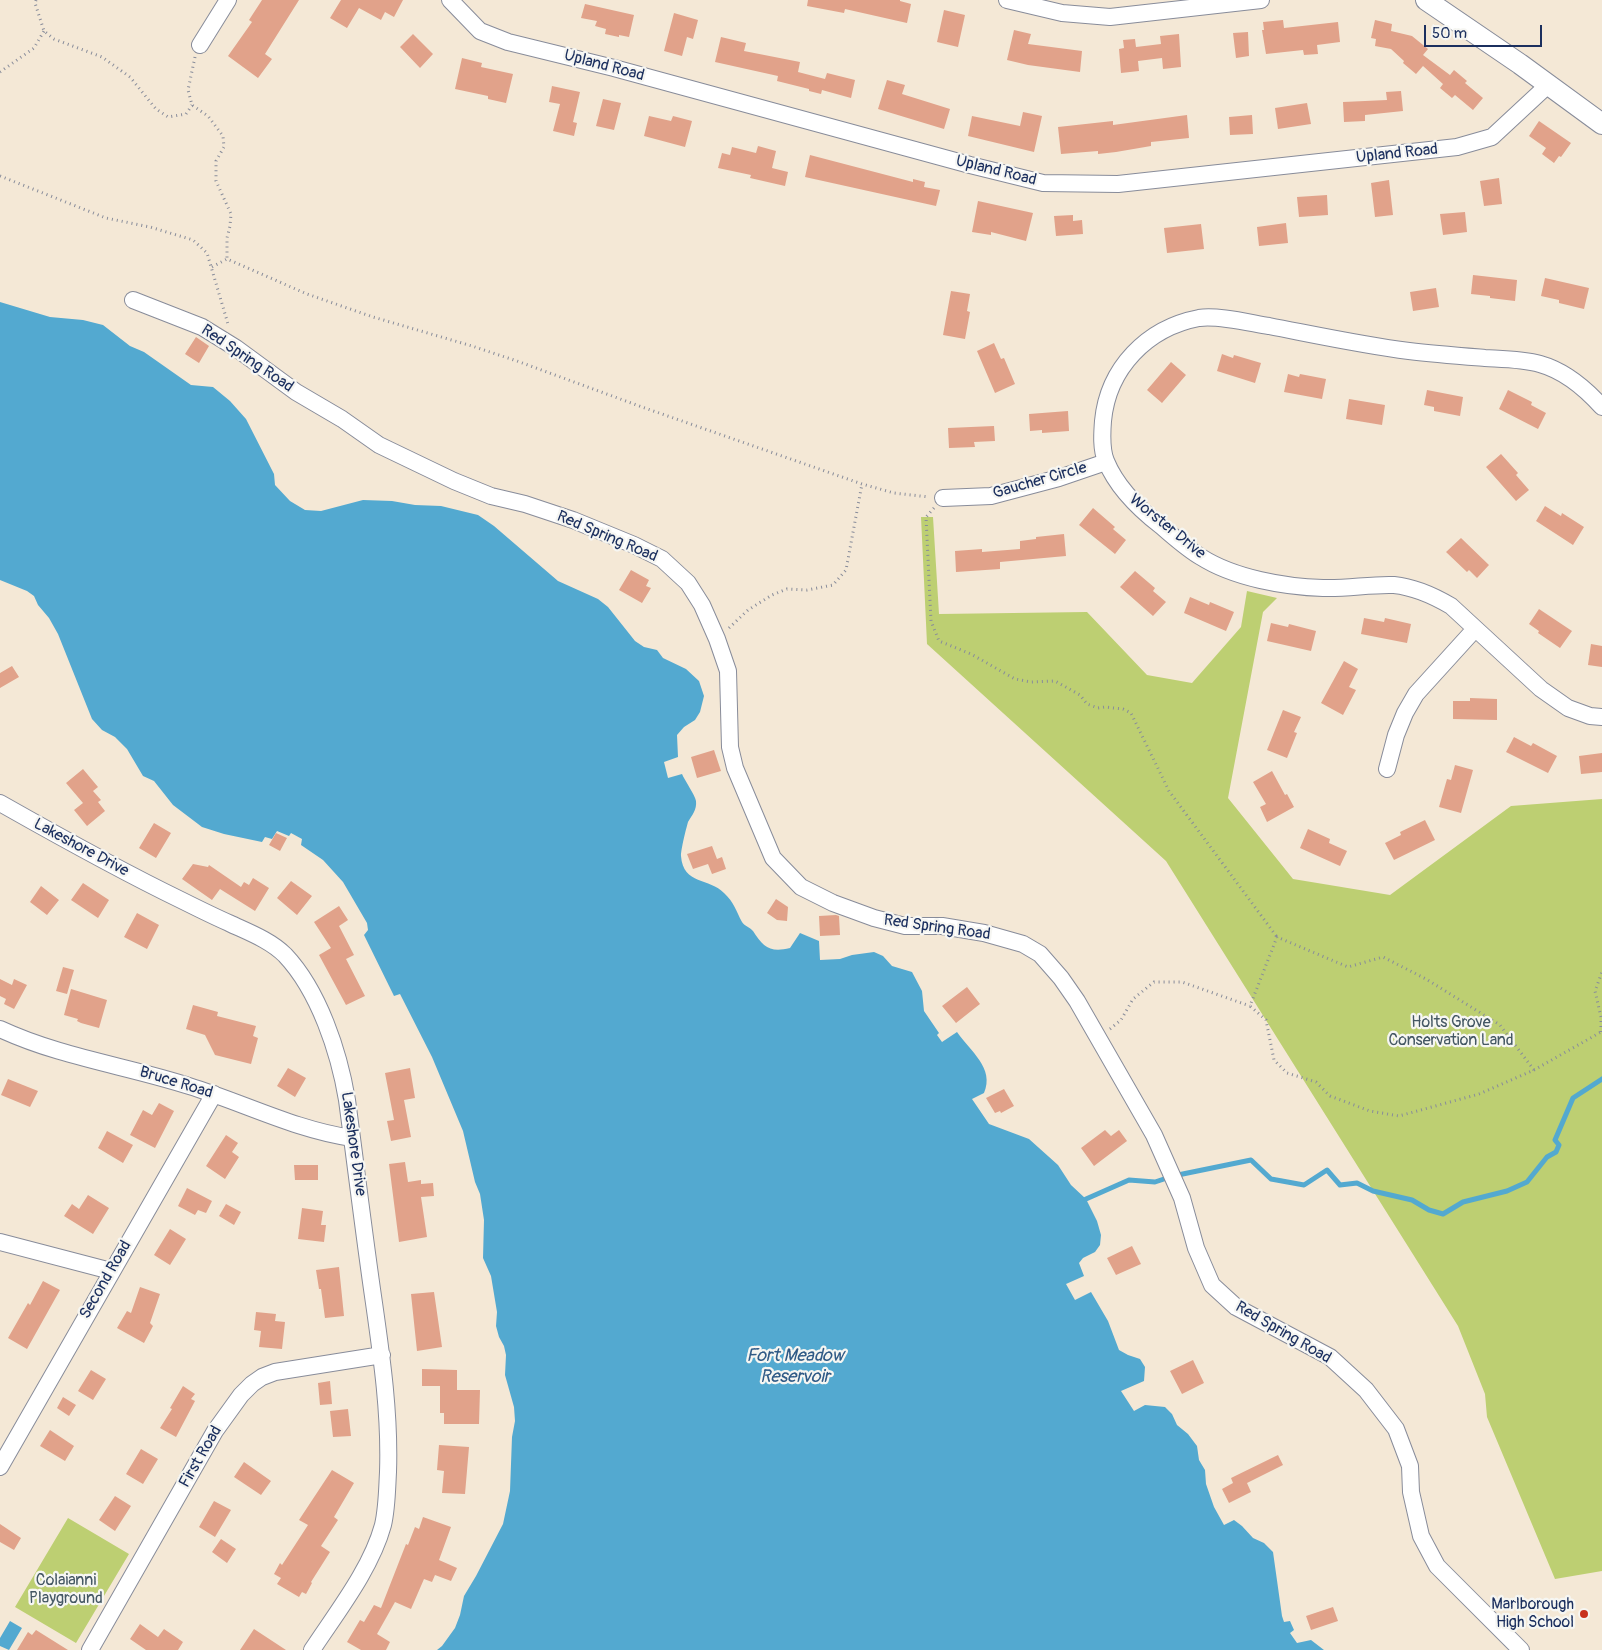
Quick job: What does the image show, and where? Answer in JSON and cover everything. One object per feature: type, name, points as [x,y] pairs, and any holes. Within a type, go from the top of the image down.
[{"type":"street","points":[[200,45],[228,0]]},
{"type":"street","name":"Upland Road","points":[[450,0],[480,31],[508,42],[614,68],[960,163],[1043,183],[1118,184],[1457,147],[1492,137],[1548,85]]},
{"type":"street","points":[[1007,0],[1062,13],[1110,17],[1261,0]]},
{"type":"street","points":[[1426,0],[1602,124]]},
{"type":"street","name":"Red Spring Road","points":[[133,300],[202,327],[230,344],[296,392],[342,419],[387,449],[491,496],[525,504],[573,520],[634,545],[662,559],[688,583],[702,605],[728,671],[730,747],[734,768],[773,858],[801,886],[832,904],[905,926],[942,926],[984,933],[1023,944],[1040,954],[1061,978],[1077,1001],[1154,1135],[1182,1198],[1196,1248],[1212,1285],[1236,1307],[1330,1357],[1366,1390],[1396,1429],[1410,1466],[1411,1492],[1421,1536],[1437,1566],[1521,1650]]},
{"type":"street","name":"Worster Drive","points":[[1602,407],[1566,374],[1540,364],[1408,351],[1240,321],[1202,318],[1175,324],[1156,334],[1134,351],[1119,370],[1110,388],[1104,415],[1102,437],[1106,462],[1123,491],[1148,516],[1202,558],[1231,571],[1294,586],[1324,588],[1395,585],[1437,598],[1451,606],[1541,689],[1568,708],[1590,716],[1602,717]]},
{"type":"street","name":"Gaucher Circle","points":[[944,498],[991,496],[1060,478],[1106,462]]},
{"type":"street","points":[[1387,769],[1396,735],[1405,713],[1416,694],[1475,629]]},
{"type":"street","name":"Lakeshore Drive","points":[[0,803],[76,846],[180,900],[250,932],[284,954],[295,967],[317,1004],[340,1060],[382,1355],[388,1457],[386,1508],[383,1525],[376,1545],[365,1566],[312,1650]]},
{"type":"street","name":"Bruce Road","points":[[0,1029],[53,1049],[142,1072],[214,1094],[320,1132],[352,1138]]},
{"type":"street","name":"Second Road","points":[[0,1467],[214,1094]]},
{"type":"street","points":[[0,1242],[111,1271]]},
{"type":"street","name":"First Road","points":[[90,1650],[215,1431],[241,1395],[262,1377],[275,1372],[382,1355]]},
{"type":"path","points":[[36,0],[35,3],[44,31],[54,39],[102,57],[130,77],[156,110],[168,117],[186,114],[192,105]]},
{"type":"path","points":[[0,72],[34,48],[44,31]]},
{"type":"path","points":[[200,45],[193,63],[188,90],[192,105],[208,116],[223,136],[224,147],[216,161],[216,181],[231,214],[227,238],[227,259]]},
{"type":"path","points":[[0,176],[106,218],[150,227],[193,240],[208,253],[228,323],[230,344]]},
{"type":"path","points":[[212,267],[227,259]]},
{"type":"path","points":[[227,259],[307,294],[373,318],[517,361],[862,484],[894,492],[944,498]]},
{"type":"path","points":[[717,639],[748,610],[772,595],[787,589],[807,590],[833,585],[846,570],[862,484]]},
{"type":"path","points":[[944,498],[926,517],[932,621],[939,641],[971,654],[1015,679],[1031,682],[1055,681],[1080,694],[1087,704],[1098,708],[1123,709],[1131,713],[1169,791],[1277,937],[1348,967],[1383,957],[1426,979],[1500,1025],[1534,1070]]},
{"type":"path","points":[[1250,1006],[1277,937]]},
{"type":"path","points":[[1098,1040],[1121,1020],[1134,999],[1154,982],[1182,982],[1250,1006],[1266,1020],[1274,1060],[1288,1073],[1316,1082],[1330,1096],[1370,1112],[1399,1116],[1479,1094],[1534,1070],[1601,1032],[1601,1017],[1595,991],[1602,972]]},
{"type":"green space","name":"Holts Grove Conservation Land","points":[[921,517],[933,517],[939,614],[1087,612],[1147,675],[1192,683],[1241,627],[1247,591],[1277,598],[1263,612],[1228,798],[1293,879],[1390,895],[1511,806],[1602,799],[1602,1571],[1555,1579],[1487,1417],[1485,1394],[1458,1326],[1166,861],[927,644]]},
{"type":"green space","name":"Colaianni Playground","points":[[68,1518],[129,1554],[76,1643],[15,1607]]},
{"type":"water","name":"Fort Meadow Reservoir","points":[[0,302],[50,317],[83,320],[103,325],[130,346],[144,352],[191,385],[213,387],[230,401],[246,419],[274,474],[275,485],[290,501],[305,510],[321,511],[363,500],[441,506],[478,515],[494,526],[558,581],[598,599],[608,607],[635,641],[644,647],[657,650],[663,658],[686,669],[699,681],[704,696],[700,712],[695,720],[684,727],[677,735],[678,757],[664,762],[668,778],[682,774],[696,801],[695,810],[688,822],[681,853],[683,865],[687,872],[698,880],[718,888],[724,893],[733,903],[743,923],[752,930],[764,945],[772,949],[790,948],[800,933],[819,941],[820,960],[840,959],[874,952],[883,956],[892,966],[912,972],[922,991],[924,1011],[939,1033],[937,1035],[942,1042],[957,1032],[980,1060],[984,1068],[987,1084],[984,1093],[972,1099],[989,1124],[1029,1139],[1058,1165],[1071,1185],[1086,1199],[1097,1221],[1101,1235],[1100,1245],[1095,1252],[1083,1258],[1079,1263],[1084,1276],[1066,1284],[1075,1300],[1091,1292],[1108,1321],[1119,1350],[1140,1359],[1145,1367],[1144,1381],[1121,1391],[1134,1411],[1145,1405],[1165,1407],[1172,1414],[1177,1425],[1188,1434],[1197,1446],[1199,1460],[1205,1470],[1206,1484],[1214,1507],[1224,1525],[1234,1520],[1253,1538],[1264,1543],[1273,1552],[1282,1616],[1284,1622],[1290,1621],[1294,1630],[1290,1633],[1297,1643],[1311,1640],[1324,1650],[437,1650],[455,1628],[464,1596],[503,1524],[510,1491],[512,1437],[515,1421],[514,1407],[505,1375],[506,1355],[496,1326],[497,1312],[491,1276],[483,1258],[484,1220],[480,1194],[475,1182],[463,1131],[432,1057],[400,994],[394,996],[364,935],[368,930],[367,923],[343,882],[323,860],[301,845],[302,839],[291,833],[289,836],[277,831],[272,839],[265,837],[262,842],[224,834],[202,827],[173,805],[154,781],[143,776],[127,749],[115,737],[102,730],[92,719],[58,634],[34,596],[27,591],[0,580]]},
{"type":"water","points":[[10,1621],[22,1628],[9,1650],[0,1646],[0,1638]]},
{"type":"building","points":[[262,0],[299,0],[265,54],[272,59],[258,78],[228,56],[252,22],[249,20]]},
{"type":"building","points":[[341,0],[403,0],[394,17],[385,12],[381,20],[359,8],[347,28],[330,18]]},
{"type":"building","points":[[808,0],[900,0],[911,4],[907,23],[845,9],[844,13],[807,6]]},
{"type":"building","points":[[585,4],[634,15],[629,37],[605,34],[606,29],[595,26],[597,21],[581,18]]},
{"type":"building","points":[[944,10],[965,15],[958,47],[937,42]]},
{"type":"building","points":[[674,13],[698,20],[693,39],[687,37],[682,56],[664,51]]},
{"type":"building","points":[[1283,20],[1284,28],[1338,22],[1340,42],[1317,45],[1318,54],[1304,55],[1303,50],[1266,54],[1262,30],[1264,30],[1263,22]]},
{"type":"building","points":[[1375,20],[1392,24],[1391,31],[1412,36],[1428,49],[1423,55],[1450,75],[1454,70],[1467,81],[1465,83],[1483,98],[1473,110],[1455,95],[1452,98],[1440,88],[1443,84],[1423,66],[1416,74],[1391,49],[1375,46],[1376,39],[1371,38]]},
{"type":"building","points":[[1014,30],[1031,34],[1028,44],[1082,51],[1080,72],[1028,65],[1007,60]]},
{"type":"building","points":[[1248,32],[1249,56],[1236,58],[1233,33]]},
{"type":"building","points":[[413,34],[433,54],[420,68],[400,47]]},
{"type":"building","points":[[1179,34],[1181,67],[1163,69],[1162,58],[1138,61],[1139,71],[1121,73],[1119,49],[1124,48],[1123,40],[1135,39],[1136,47],[1161,44],[1160,36]]},
{"type":"building","points":[[721,37],[746,43],[744,51],[800,62],[798,72],[825,79],[827,73],[855,80],[851,98],[822,90],[821,94],[809,91],[809,89],[777,81],[778,76],[715,62]]},
{"type":"building","points":[[462,58],[482,63],[481,67],[513,74],[506,103],[488,99],[488,96],[455,89]]},
{"type":"building","points":[[887,80],[905,85],[902,94],[950,109],[944,129],[878,109]]},
{"type":"building","points":[[552,86],[580,92],[573,122],[577,123],[574,136],[553,131],[560,104],[549,102]]},
{"type":"building","points":[[1401,91],[1403,111],[1365,115],[1365,121],[1344,122],[1343,102],[1387,100],[1386,92]]},
{"type":"building","points":[[603,99],[621,103],[614,130],[596,126]]},
{"type":"building","points":[[1307,103],[1311,124],[1278,129],[1275,108]]},
{"type":"building","points":[[1023,112],[1042,116],[1034,152],[968,136],[972,116],[1020,126]]},
{"type":"building","points":[[1187,115],[1189,138],[1151,142],[1151,146],[1116,152],[1098,154],[1098,151],[1061,154],[1058,127],[1113,121],[1113,125]]},
{"type":"building","points":[[1252,115],[1253,134],[1230,135],[1229,117]]},
{"type":"building","points":[[649,116],[671,121],[673,116],[692,121],[685,147],[644,136]]},
{"type":"building","points":[[1539,121],[1571,143],[1554,163],[1542,154],[1546,148],[1529,136]]},
{"type":"building","points":[[758,146],[776,151],[772,168],[788,172],[785,186],[750,178],[751,175],[718,168],[722,153],[730,155],[732,147],[756,153]]},
{"type":"building","points":[[810,155],[913,182],[913,179],[925,182],[924,187],[940,190],[936,206],[805,177]]},
{"type":"building","points":[[1499,178],[1502,204],[1484,206],[1480,181]]},
{"type":"building","points":[[1389,180],[1393,215],[1375,217],[1371,183]]},
{"type":"building","points":[[1327,195],[1328,215],[1299,217],[1297,197]]},
{"type":"building","points":[[978,201],[1033,213],[1026,241],[991,232],[991,235],[972,232]]},
{"type":"building","points":[[1465,212],[1467,232],[1443,235],[1440,214]]},
{"type":"building","points":[[1073,215],[1073,221],[1082,220],[1083,234],[1056,236],[1054,216]]},
{"type":"building","points":[[1286,223],[1288,243],[1259,246],[1257,227]]},
{"type":"building","points":[[1201,224],[1204,249],[1167,253],[1164,228]]},
{"type":"building","points":[[1473,275],[1517,280],[1515,301],[1471,294]]},
{"type":"building","points":[[1545,278],[1589,288],[1584,309],[1541,296]]},
{"type":"building","points":[[1436,288],[1439,307],[1413,311],[1410,292]]},
{"type":"building","points":[[951,291],[970,294],[967,311],[970,312],[965,339],[943,335]]},
{"type":"building","points":[[196,337],[209,346],[199,363],[185,354]]},
{"type":"building","points":[[994,343],[1001,359],[1004,358],[1015,384],[995,393],[977,351]]},
{"type":"building","points":[[1222,354],[1233,358],[1234,355],[1261,363],[1255,383],[1217,371]]},
{"type":"building","points":[[1171,362],[1186,375],[1162,403],[1147,390]]},
{"type":"building","points":[[1288,374],[1299,377],[1300,374],[1326,379],[1322,399],[1284,392]]},
{"type":"building","points":[[1427,390],[1463,397],[1460,416],[1434,411],[1434,407],[1424,405]]},
{"type":"building","points":[[1508,390],[1532,402],[1531,405],[1546,413],[1538,429],[1499,409]]},
{"type":"building","points":[[1349,399],[1385,405],[1382,425],[1346,419]]},
{"type":"building","points":[[1068,411],[1069,431],[1042,433],[1042,430],[1030,431],[1029,414]]},
{"type":"building","points":[[994,426],[995,441],[974,442],[975,447],[949,448],[948,428]]},
{"type":"building","points":[[1501,454],[1518,473],[1516,475],[1529,490],[1516,501],[1486,467]]},
{"type":"building","points":[[1545,506],[1561,516],[1562,513],[1584,527],[1573,545],[1536,521]]},
{"type":"building","points":[[1093,508],[1115,527],[1113,529],[1126,540],[1115,554],[1079,525]]},
{"type":"building","points":[[1064,534],[1066,556],[1000,562],[1000,569],[956,572],[955,551],[982,549],[982,552],[1020,549],[1020,541]]},
{"type":"building","points":[[1461,538],[1489,565],[1477,578],[1469,570],[1467,572],[1446,552]]},
{"type":"building","points":[[631,570],[649,580],[646,586],[651,588],[642,603],[619,590]]},
{"type":"building","points":[[1135,571],[1155,588],[1153,591],[1166,602],[1153,616],[1120,587]]},
{"type":"building","points":[[1190,597],[1209,605],[1210,602],[1234,612],[1226,631],[1184,613]]},
{"type":"building","points":[[1539,609],[1572,631],[1560,648],[1538,633],[1539,631],[1529,624]]},
{"type":"building","points":[[1364,618],[1384,622],[1385,618],[1411,624],[1407,643],[1361,634]]},
{"type":"building","points":[[1271,623],[1288,627],[1289,624],[1316,631],[1311,651],[1267,641]]},
{"type":"building","points":[[1591,644],[1602,646],[1602,667],[1588,665]]},
{"type":"building","points":[[1344,661],[1358,669],[1349,687],[1356,690],[1343,715],[1321,703]]},
{"type":"building","points":[[12,666],[19,677],[0,688],[0,673]]},
{"type":"building","points":[[1470,698],[1497,699],[1497,720],[1453,719],[1453,701],[1470,701]]},
{"type":"building","points":[[1283,710],[1301,717],[1294,732],[1297,733],[1287,758],[1267,750]]},
{"type":"building","points":[[1514,737],[1531,746],[1533,743],[1557,756],[1548,773],[1506,752]]},
{"type":"building","points":[[714,750],[721,771],[697,778],[691,757]]},
{"type":"building","points":[[1602,753],[1602,772],[1581,774],[1579,756]]},
{"type":"building","points":[[1455,765],[1473,770],[1461,813],[1439,807],[1447,779],[1451,780]]},
{"type":"building","points":[[83,769],[98,787],[93,791],[101,800],[98,802],[105,811],[87,826],[74,810],[83,803],[66,783]]},
{"type":"building","points":[[1272,771],[1294,807],[1267,822],[1260,807],[1266,804],[1253,782]]},
{"type":"building","points":[[1425,820],[1435,840],[1394,860],[1385,843],[1401,835],[1400,832]]},
{"type":"building","points":[[154,823],[171,833],[156,858],[139,848]]},
{"type":"building","points":[[1308,829],[1330,839],[1329,843],[1347,851],[1340,866],[1300,848]]},
{"type":"building","points":[[276,833],[287,838],[280,851],[269,845]]},
{"type":"building","points":[[712,846],[717,859],[722,857],[726,869],[712,874],[708,864],[693,869],[687,854]]},
{"type":"building","points":[[193,864],[208,867],[209,865],[241,887],[244,882],[249,885],[253,878],[269,888],[255,911],[220,889],[212,900],[182,879]]},
{"type":"building","points":[[291,881],[312,896],[297,915],[277,898]]},
{"type":"building","points":[[83,883],[109,900],[98,918],[71,900]]},
{"type":"building","points":[[41,886],[59,900],[47,915],[30,902]]},
{"type":"building","points":[[776,899],[788,907],[787,921],[777,920],[767,913]]},
{"type":"building","points":[[339,906],[348,920],[339,926],[354,955],[346,959],[365,996],[346,1005],[319,955],[331,948],[314,922]]},
{"type":"building","points":[[137,913],[159,925],[147,949],[124,937]]},
{"type":"building","points":[[819,916],[839,916],[840,935],[820,936]]},
{"type":"building","points":[[63,967],[74,970],[67,994],[56,991]]},
{"type":"building","points":[[0,979],[12,985],[14,979],[27,985],[14,1009],[4,1004],[6,999],[0,996]]},
{"type":"building","points":[[967,987],[980,1004],[956,1023],[942,1006]]},
{"type":"building","points":[[71,989],[107,1000],[99,1028],[81,1023],[77,1021],[78,1019],[64,1015]]},
{"type":"building","points":[[193,1005],[218,1012],[217,1016],[256,1026],[253,1036],[258,1038],[251,1064],[215,1055],[205,1035],[186,1029]]},
{"type":"building","points":[[288,1068],[306,1078],[295,1097],[277,1086]]},
{"type":"building","points":[[410,1068],[415,1098],[404,1100],[411,1137],[391,1141],[387,1121],[394,1120],[385,1073]]},
{"type":"building","points":[[8,1079],[38,1091],[30,1107],[1,1095]]},
{"type":"building","points":[[1004,1089],[1014,1106],[1001,1113],[1000,1111],[995,1113],[986,1098]]},
{"type":"building","points":[[159,1103],[174,1111],[155,1148],[130,1135],[143,1110],[152,1115]]},
{"type":"building","points":[[1105,1130],[1111,1136],[1119,1130],[1127,1141],[1094,1166],[1081,1148]]},
{"type":"building","points":[[107,1131],[133,1145],[123,1163],[98,1148]]},
{"type":"building","points":[[226,1135],[238,1143],[232,1152],[239,1157],[225,1179],[206,1166]]},
{"type":"building","points":[[405,1162],[408,1182],[421,1180],[421,1184],[433,1183],[434,1196],[421,1197],[427,1237],[399,1242],[389,1164]]},
{"type":"building","points":[[294,1165],[318,1165],[318,1180],[295,1180]]},
{"type":"building","points":[[187,1188],[212,1201],[206,1213],[198,1210],[195,1215],[178,1206]]},
{"type":"building","points":[[88,1195],[109,1208],[93,1234],[64,1216],[72,1204],[79,1209]]},
{"type":"building","points":[[226,1204],[241,1212],[234,1225],[219,1216]]},
{"type":"building","points":[[302,1208],[323,1211],[321,1225],[326,1225],[324,1242],[298,1239]]},
{"type":"building","points":[[170,1229],[186,1239],[170,1265],[154,1255]]},
{"type":"building","points":[[1132,1246],[1141,1264],[1116,1275],[1107,1258]]},
{"type":"building","points":[[339,1267],[344,1316],[325,1318],[316,1270]]},
{"type":"building","points":[[43,1281],[60,1290],[27,1349],[8,1338]]},
{"type":"building","points":[[140,1287],[160,1294],[150,1323],[153,1326],[144,1343],[117,1328],[127,1311],[131,1313]]},
{"type":"building","points":[[434,1292],[442,1347],[417,1351],[411,1294]]},
{"type":"building","points":[[256,1312],[276,1314],[275,1321],[285,1322],[282,1349],[259,1347],[261,1331],[254,1330]]},
{"type":"building","points":[[1193,1360],[1204,1383],[1182,1394],[1170,1371]]},
{"type":"building","points":[[422,1369],[457,1370],[457,1390],[480,1390],[479,1424],[444,1424],[444,1413],[440,1413],[440,1386],[422,1386]]},
{"type":"building","points":[[91,1370],[106,1379],[93,1400],[78,1391]]},
{"type":"building","points":[[330,1381],[332,1404],[320,1405],[318,1383]]},
{"type":"building","points":[[183,1386],[195,1394],[191,1399],[195,1401],[176,1437],[160,1428]]},
{"type":"building","points":[[63,1397],[76,1405],[69,1416],[57,1408]]},
{"type":"building","points":[[348,1409],[351,1436],[333,1437],[330,1411]]},
{"type":"building","points":[[50,1430],[74,1446],[65,1461],[40,1446]]},
{"type":"building","points":[[439,1445],[469,1447],[465,1494],[442,1493],[444,1471],[437,1470]]},
{"type":"building","points":[[141,1449],[158,1459],[143,1484],[126,1474]]},
{"type":"building","points":[[1278,1455],[1283,1465],[1247,1483],[1251,1492],[1229,1503],[1222,1489],[1233,1483],[1231,1478]]},
{"type":"building","points":[[244,1462],[271,1481],[261,1495],[234,1477]]},
{"type":"building","points":[[332,1470],[354,1483],[334,1517],[338,1520],[321,1546],[330,1552],[311,1582],[306,1594],[302,1592],[299,1597],[277,1584],[281,1578],[274,1574],[308,1525],[299,1520]]},
{"type":"building","points":[[115,1496],[131,1506],[115,1531],[99,1520]]},
{"type":"building","points":[[214,1501],[231,1510],[215,1537],[199,1527]]},
{"type":"building","points":[[423,1517],[451,1527],[439,1560],[457,1568],[451,1581],[435,1575],[432,1582],[424,1579],[411,1609],[395,1602],[377,1634],[390,1642],[386,1650],[361,1650],[347,1642],[360,1620],[364,1622],[374,1605],[381,1608],[406,1544],[408,1545],[415,1527],[419,1529]]},
{"type":"building","points":[[0,1524],[21,1538],[14,1550],[0,1542]]},
{"type":"building","points":[[221,1539],[236,1549],[227,1563],[212,1552]]},
{"type":"building","points":[[1333,1607],[1338,1621],[1311,1630],[1306,1616]]},
{"type":"building","points":[[140,1624],[158,1637],[164,1629],[183,1642],[178,1650],[146,1650],[130,1639]]},
{"type":"building","points":[[254,1629],[286,1650],[240,1650]]},
{"type":"building","points":[[36,1630],[68,1650],[17,1650],[28,1632],[32,1635]]},
{"type":"waterway","points":[[1086,1199],[1129,1180],[1155,1182],[1173,1176],[1251,1160],[1271,1179],[1304,1185],[1327,1170],[1340,1185],[1357,1183],[1373,1191],[1412,1200],[1429,1210],[1443,1214],[1463,1202],[1507,1191],[1527,1182],[1547,1157],[1556,1152],[1559,1145],[1555,1140],[1573,1098],[1602,1079]]},
{"type":"place","name":"Marlborough High School","points":[[1584,1614]]}]
